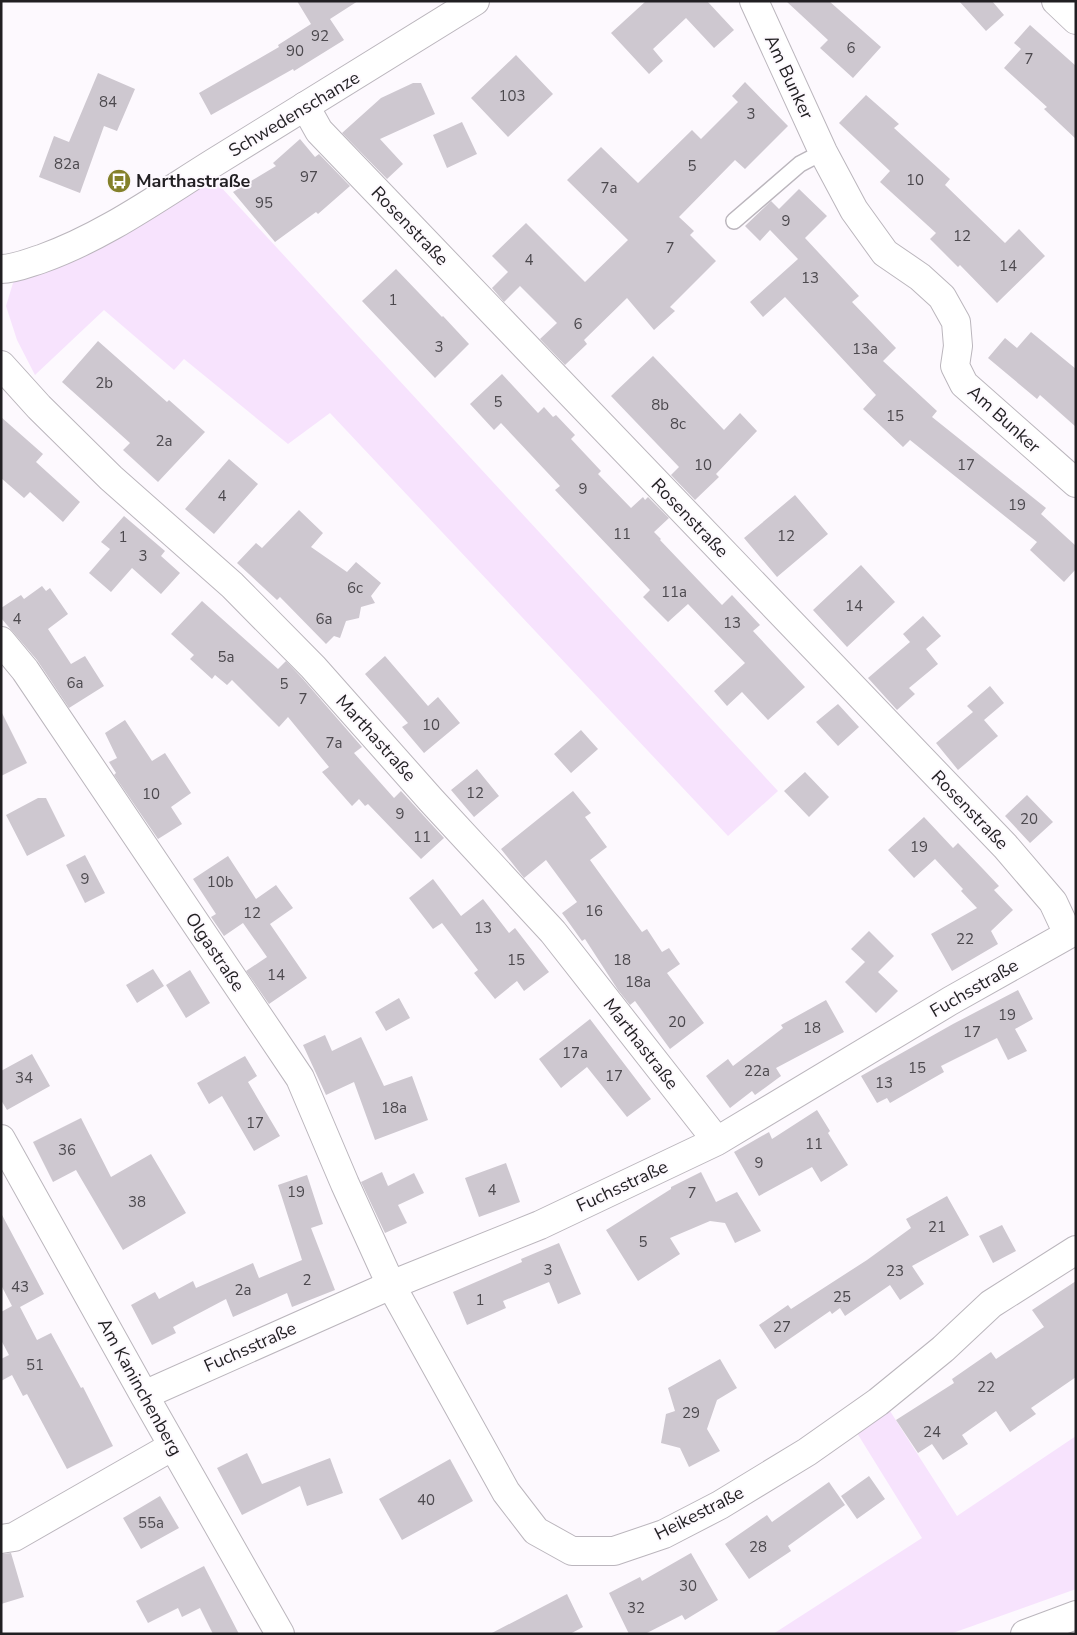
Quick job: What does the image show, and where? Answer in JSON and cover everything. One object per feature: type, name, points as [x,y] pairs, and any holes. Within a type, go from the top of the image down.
[{"type":"street","name":"Schwedenschanze","points":[[1,269],[11,269],[82,242],[134,214],[475,1]]},
{"type":"street","name":"Am Bunker","points":[[754,1],[823,152],[854,210],[885,253],[920,277],[942,297],[956,322],[958,346],[955,366],[964,384],[1076,483]]},
{"type":"street","points":[[1056,1],[1076,20]]},
{"type":"street","name":"Rosenstraße","points":[[305,106],[319,131],[1005,846],[1053,902],[1072,932]]},
{"type":"street","name":"Marthastraße","points":[[1,365],[39,407],[110,478],[232,585],[313,666],[431,800],[553,932],[718,1141]]},
{"type":"street","name":"Olgastraße","points":[[1,641],[25,670],[300,1078],[391,1285]]},
{"type":"street","name":"Fuchsstraße","points":[[144,1395],[391,1285],[540,1225],[718,1141],[942,1006],[1072,932]]},
{"type":"street","name":"Am Kaninchenberg","points":[[1,1139],[280,1634]]},
{"type":"street","name":"Heikestraße","points":[[391,1285],[506,1492],[536,1531],[572,1551],[614,1551],[672,1530],[720,1505],[807,1452],[878,1402],[943,1349],[992,1304],[1076,1250]]},
{"type":"street","points":[[1,1539],[14,1537],[173,1446]]},
{"type":"street","points":[[1025,1634],[1074,1620]]},
{"type":"lane","points":[[734,221],[800,164],[823,152]]},
{"type":"shaded area","points":[[207,172],[778,791],[728,836],[330,413],[288,444],[184,359],[174,370],[104,310],[35,375],[17,340],[6,306],[13,283],[37,260]]},
{"type":"shaded area","points":[[890,1411],[957,1516],[1076,1436],[1076,1589],[950,1634],[773,1634],[922,1538],[857,1433]]},
{"type":"building","points":[[297,1],[358,1],[330,19],[344,40],[294,71],[293,69],[211,115],[199,93],[279,47],[278,45],[311,24]]},
{"type":"building","points":[[646,1],[707,1],[734,30],[714,48],[686,18],[653,49],[663,61],[649,74],[611,33]]},
{"type":"building","points":[[786,1],[829,1],[881,47],[853,78],[820,48],[828,40]]},
{"type":"building","points":[[959,1],[992,1],[1004,15],[986,31]]},
{"type":"building","points":[[1030,25],[1076,66],[1076,139],[1044,109],[1047,107],[1004,68],[1021,49],[1014,43]]},
{"type":"building","points":[[516,55],[553,94],[508,137],[471,98]]},
{"type":"building","points":[[98,73],[135,89],[117,131],[104,126],[80,193],[39,177],[54,136],[69,142]]},
{"type":"building","points":[[745,82],[788,126],[745,169],[735,160],[679,217],[694,231],[690,235],[716,261],[670,307],[675,311],[654,330],[627,298],[584,340],[587,344],[565,365],[540,339],[557,323],[520,286],[504,302],[492,288],[508,272],[492,256],[526,223],[585,282],[628,240],[567,180],[601,147],[638,183],[692,130],[701,139],[738,102],[732,96]]},
{"type":"building","points":[[413,83],[421,83],[435,114],[380,139],[403,164],[387,179],[342,133],[381,98]]},
{"type":"building","points":[[866,95],[899,124],[894,128],[950,179],[945,185],[1005,243],[1019,229],[1045,256],[997,303],[960,265],[958,267],[930,239],[936,233],[880,182],[890,171],[839,123]]},
{"type":"building","points":[[462,122],[477,154],[447,168],[433,135]]},
{"type":"building","points":[[300,139],[315,157],[319,154],[350,186],[318,214],[316,212],[275,242],[233,192],[276,166],[273,163]]},
{"type":"building","points":[[799,189],[827,216],[805,238],[859,296],[852,302],[896,348],[883,361],[937,411],[932,417],[1046,508],[1041,514],[1076,546],[1076,569],[1064,582],[1030,550],[1037,542],[910,440],[903,447],[863,409],[876,395],[785,297],[763,317],[750,302],[798,259],[770,230],[760,241],[745,226],[771,201],[779,209]]},
{"type":"building","points":[[396,269],[469,344],[435,378],[362,301]]},
{"type":"building","points":[[1031,332],[1076,369],[1076,427],[1040,395],[1037,399],[988,358],[1005,338],[1017,348]]},
{"type":"building","points":[[98,341],[167,402],[169,400],[205,432],[158,482],[123,450],[130,443],[62,382]]},
{"type":"building","points":[[653,356],[724,430],[740,413],[757,431],[716,474],[719,477],[695,500],[671,475],[679,467],[611,396]]},
{"type":"building","points":[[502,374],[538,413],[544,407],[553,417],[556,415],[575,435],[571,439],[601,471],[598,474],[631,508],[643,497],[645,500],[648,497],[669,518],[654,532],[660,540],[722,605],[732,595],[760,625],[753,631],[805,687],[768,720],[742,692],[727,706],[714,691],[745,663],[688,604],[668,622],[643,597],[650,590],[555,490],[560,486],[501,423],[494,430],[470,404]]},
{"type":"building","points":[[1,417],[43,454],[36,462],[80,502],[63,522],[30,492],[24,498],[1,478]]},
{"type":"building","points":[[229,459],[258,484],[214,534],[185,509]]},
{"type":"building","points":[[795,495],[828,534],[777,577],[744,538]]},
{"type":"building","points":[[299,510],[323,533],[311,547],[347,572],[356,562],[381,583],[371,596],[375,603],[361,607],[359,618],[346,621],[340,638],[334,636],[326,644],[280,597],[277,600],[237,563],[256,543],[262,548]]},
{"type":"building","points":[[124,516],[165,551],[161,556],[180,573],[161,594],[132,568],[111,592],[89,573],[110,549],[101,542]]},
{"type":"building","points":[[861,565],[895,602],[847,647],[813,610]]},
{"type":"building","points":[[42,586],[46,591],[50,588],[68,614],[48,629],[71,664],[85,656],[104,686],[69,708],[37,660],[1,618],[1,608],[21,595],[24,599]]},
{"type":"building","points":[[202,601],[278,669],[286,661],[362,747],[354,753],[394,798],[401,791],[444,838],[421,859],[368,804],[365,806],[359,799],[352,806],[322,772],[329,767],[288,717],[279,727],[232,680],[227,685],[215,675],[212,679],[190,659],[194,655],[171,634]]},
{"type":"building","points":[[923,616],[941,636],[926,649],[938,664],[909,688],[915,694],[897,710],[868,678],[910,642],[903,634]]},
{"type":"building","points":[[385,656],[428,706],[438,697],[460,723],[424,753],[402,727],[408,723],[365,674]]},
{"type":"building","points":[[990,686],[1004,703],[984,720],[998,736],[958,770],[936,743],[973,712],[967,706]]},
{"type":"building","points":[[838,704],[859,727],[838,746],[816,722]]},
{"type":"building","points":[[1,711],[27,763],[1,776]]},
{"type":"building","points":[[125,720],[152,761],[165,753],[191,793],[171,807],[182,824],[158,839],[114,775],[116,773],[109,762],[117,758],[105,733]]},
{"type":"building","points":[[581,730],[598,749],[571,773],[554,754]]},
{"type":"building","points":[[477,769],[499,796],[474,817],[451,790]]},
{"type":"building","points":[[805,772],[829,797],[809,817],[784,791]]},
{"type":"building","points":[[573,791],[591,813],[585,817],[607,847],[590,860],[642,932],[647,929],[662,952],[669,948],[680,964],[667,973],[704,1023],[670,1049],[635,1001],[630,1005],[618,990],[585,939],[582,941],[562,913],[577,902],[546,860],[524,878],[501,849]]},
{"type":"building","points":[[1027,795],[1053,822],[1030,843],[1005,816]]},
{"type":"building","points":[[38,798],[46,798],[65,836],[27,856],[6,815]]},
{"type":"building","points":[[924,817],[953,848],[958,843],[983,869],[999,886],[994,890],[1013,910],[991,931],[998,944],[952,971],[931,934],[977,908],[961,891],[963,889],[935,859],[914,878],[888,850]]},
{"type":"building","points":[[85,855],[105,893],[85,903],[66,865]]},
{"type":"building","points":[[228,856],[256,899],[276,885],[293,908],[270,924],[307,978],[269,1004],[246,971],[267,957],[243,923],[224,936],[211,917],[216,914],[193,879]]},
{"type":"building","points":[[433,879],[461,916],[483,899],[509,933],[515,928],[549,972],[524,991],[517,981],[495,999],[474,973],[478,970],[442,923],[433,929],[409,898]]},
{"type":"building","points":[[869,931],[894,956],[878,972],[898,991],[876,1013],[845,982],[865,962],[851,949]]},
{"type":"building","points":[[153,969],[164,986],[137,1003],[126,985]]},
{"type":"building","points":[[190,970],[210,1003],[186,1018],[166,985]]},
{"type":"building","points":[[1018,990],[1033,1019],[1015,1029],[1027,1051],[1008,1060],[997,1038],[941,1066],[944,1072],[890,1103],[887,1098],[877,1103],[861,1076]]},
{"type":"building","points":[[399,998],[410,1018],[386,1031],[375,1012]]},
{"type":"building","points":[[826,1000],[844,1032],[776,1068],[781,1076],[755,1095],[752,1091],[730,1108],[706,1076],[728,1059],[733,1066],[783,1028],[781,1025]]},
{"type":"building","points":[[590,1019],[651,1099],[627,1117],[587,1067],[561,1088],[539,1059]]},
{"type":"building","points":[[325,1035],[332,1051],[361,1037],[384,1086],[412,1076],[428,1120],[375,1140],[354,1082],[326,1095],[303,1045]]},
{"type":"building","points":[[32,1054],[50,1086],[7,1110],[1,1100],[1,1071]]},
{"type":"building","points":[[245,1056],[257,1076],[248,1082],[280,1136],[254,1151],[222,1096],[209,1104],[197,1083]]},
{"type":"building","points":[[817,1110],[830,1131],[828,1133],[848,1165],[821,1182],[812,1167],[759,1196],[734,1152],[769,1132],[772,1139]]},
{"type":"building","points":[[81,1118],[111,1177],[151,1154],[186,1213],[123,1250],[76,1170],[53,1182],[33,1142]]},
{"type":"building","points":[[506,1163],[520,1202],[479,1217],[465,1178]]},
{"type":"building","points":[[382,1172],[388,1186],[414,1173],[424,1193],[398,1205],[407,1223],[385,1233],[361,1182]]},
{"type":"building","points":[[701,1172],[716,1202],[737,1192],[761,1231],[735,1243],[725,1223],[710,1221],[670,1238],[680,1254],[638,1281],[606,1230],[671,1189],[671,1187]]},
{"type":"building","points":[[307,1175],[323,1224],[311,1228],[335,1290],[292,1307],[287,1293],[233,1317],[226,1299],[173,1327],[176,1333],[152,1345],[131,1305],[155,1292],[159,1299],[193,1281],[196,1288],[253,1263],[259,1278],[302,1260],[278,1185]]},
{"type":"building","points":[[947,1196],[969,1235],[912,1266],[924,1284],[900,1300],[890,1285],[845,1316],[840,1308],[832,1314],[830,1311],[775,1349],[759,1325],[788,1305],[791,1309],[867,1260],[911,1228],[906,1219]]},
{"type":"building","points":[[1,1213],[44,1294],[20,1307],[37,1340],[51,1333],[81,1388],[83,1387],[113,1446],[67,1469],[27,1394],[23,1396],[12,1375],[1,1381],[1,1359],[9,1355],[1,1340],[1,1312],[12,1306],[1,1285]]},
{"type":"building","points":[[1002,1225],[1016,1251],[993,1263],[979,1236]]},
{"type":"building","points":[[559,1243],[581,1294],[558,1304],[549,1282],[503,1301],[506,1308],[467,1325],[453,1292],[522,1262],[521,1259]]},
{"type":"building","points":[[1076,1281],[1076,1377],[1031,1408],[1036,1414],[1010,1432],[996,1411],[962,1435],[968,1444],[943,1460],[932,1444],[918,1453],[896,1420],[954,1383],[952,1379],[991,1352],[996,1359],[1044,1327],[1032,1310]]},
{"type":"building","points":[[720,1359],[737,1388],[717,1400],[707,1429],[720,1451],[689,1467],[680,1448],[661,1443],[666,1414],[675,1411],[668,1388]]},
{"type":"building","points":[[247,1453],[262,1484],[330,1458],[343,1493],[307,1506],[300,1486],[242,1515],[217,1468]]},
{"type":"building","points":[[450,1459],[473,1501],[402,1540],[379,1499]]},
{"type":"building","points":[[869,1476],[885,1499],[857,1519],[841,1496]]},
{"type":"building","points":[[829,1482],[845,1505],[788,1546],[791,1551],[749,1579],[725,1544],[767,1515],[772,1522]]},
{"type":"building","points":[[160,1496],[179,1528],[141,1549],[123,1518]]},
{"type":"building","points":[[11,1553],[24,1597],[1,1604],[1,1554]]},
{"type":"building","points":[[691,1553],[718,1600],[685,1620],[682,1615],[645,1634],[629,1634],[609,1593],[640,1577],[642,1581]]},
{"type":"building","points":[[204,1566],[239,1634],[213,1634],[200,1608],[182,1617],[178,1608],[148,1623],[136,1601]]},
{"type":"building","points":[[567,1594],[583,1627],[570,1634],[490,1634]]},
{"type":"place","name":"Marthastraße","points":[[119,181]]}]
